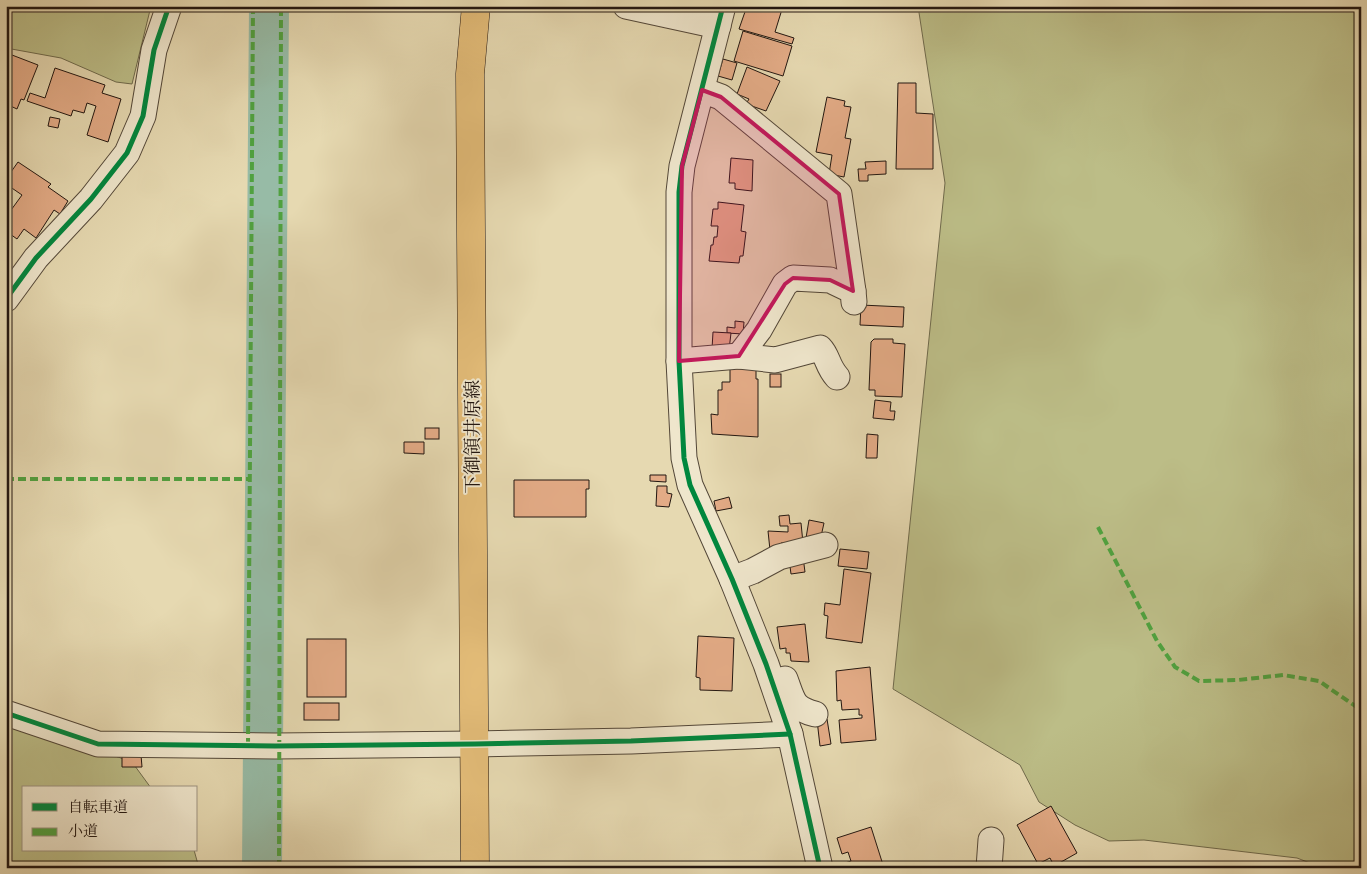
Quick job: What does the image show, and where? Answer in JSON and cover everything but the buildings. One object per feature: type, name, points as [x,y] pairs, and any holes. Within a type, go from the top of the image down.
[{"type":"main road","name":"下御領井原線","points":[[475,868],[470,74],[476,6]]},
{"type":"street","points":[[6,299],[36,258],[91,198],[126,153],[143,116],[154,50],[169,6]]},
{"type":"street","points":[[626,6],[720,16],[682,166],[678,192],[679,362],[684,458],[690,485],[732,579],[766,664],[790,734],[820,868]]},
{"type":"street","points":[[702,90],[721,98],[839,194],[854,297],[830,280],[793,278],[785,284],[759,330],[739,356]]},
{"type":"street","points":[[679,362],[739,356],[774,360],[820,348],[824,352],[829,368],[837,377]]},
{"type":"street","points":[[732,579],[753,571],[779,557],[825,545]]},
{"type":"street","points":[[766,664],[778,665],[796,706],[802,711],[815,714]]},
{"type":"street","points":[[6,713],[98,744],[264,746],[474,744],[631,741],[790,734]]},
{"type":"street","points":[[989,868],[991,840]]},
{"type":"highlighted area","points":[[702,90],[721,97],[839,194],[853,291],[830,280],[793,278],[785,284],[739,356],[679,361],[682,166]]},
{"type":"green space","points":[[6,6],[151,6],[132,84],[116,82],[61,58],[6,48]]},
{"type":"green space","points":[[918,6],[1361,6],[1361,868],[1323,868],[1297,858],[1144,840],[1109,841],[1075,825],[1039,802],[1020,765],[893,689],[945,183]]},
{"type":"green space","points":[[6,717],[132,762],[150,786],[22,786],[22,852],[195,852],[199,868],[6,868]]},
{"type":"waterway","points":[[262,868],[269,6]]},
{"type":"marked path","points":[[248,746],[253,6]]},
{"type":"marked path","points":[[279,868],[281,6]]},
{"type":"marked path","points":[[6,479],[249,479]]},
{"type":"marked path","points":[[1098,527],[1157,641],[1175,667],[1199,681],[1238,680],[1283,675],[1319,681],[1361,710]]},
{"type":"cycle path","points":[[6,299],[36,258],[91,199],[127,153],[143,116],[154,50],[169,6]]},
{"type":"cycle path","points":[[723,6],[682,166],[679,192],[679,361],[684,458],[690,485],[732,579],[766,664],[790,734],[820,868]]},
{"type":"cycle path","points":[[6,713],[98,744],[275,746],[475,744],[631,741],[790,734]]}]
